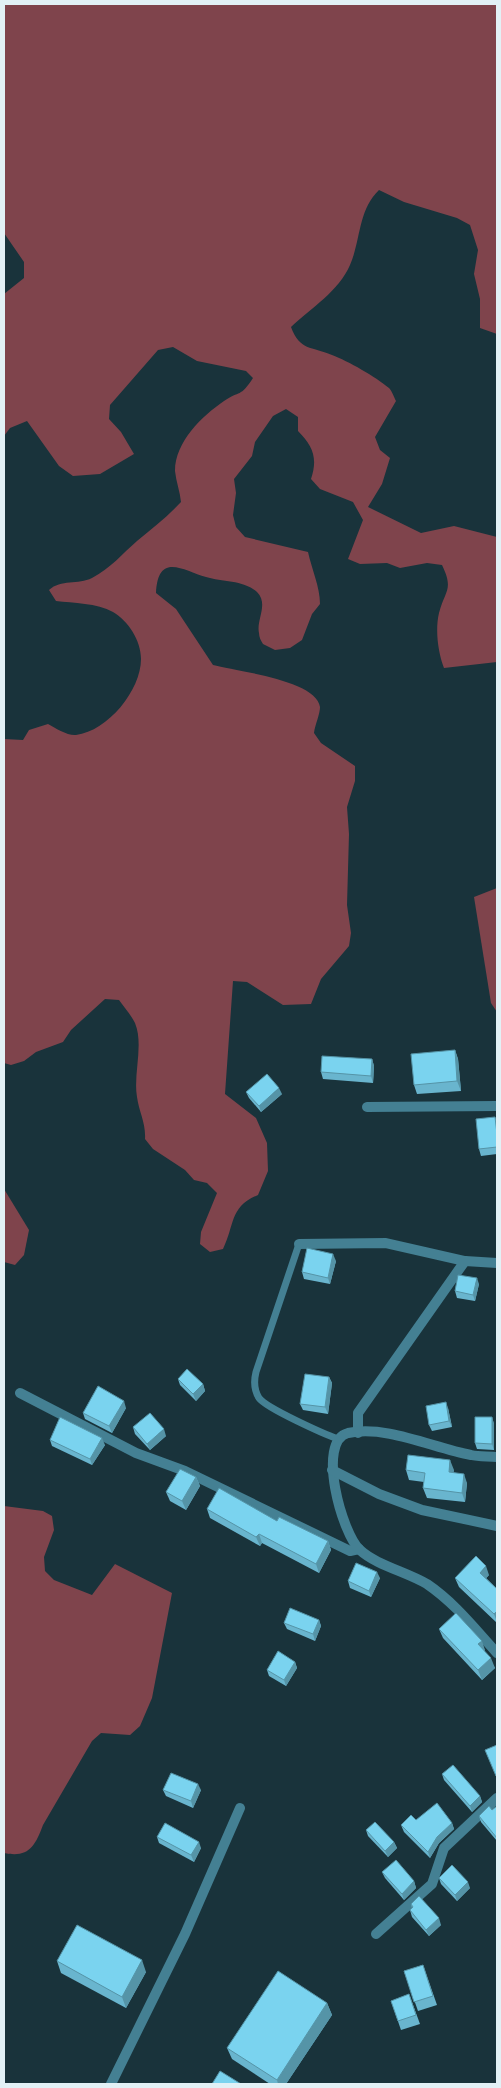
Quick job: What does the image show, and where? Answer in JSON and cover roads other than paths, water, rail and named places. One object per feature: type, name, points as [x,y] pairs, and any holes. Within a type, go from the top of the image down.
[{"type":"street","points":[[366,1107],[497,1106]]},
{"type":"street","points":[[299,1244],[386,1243],[465,1261],[497,1263]]},
{"type":"street","points":[[358,1433],[358,1413],[465,1261]]},
{"type":"street","points":[[20,1393],[136,1453],[185,1471],[350,1551],[359,1549]]},
{"type":"street","points":[[497,1457],[472,1456],[386,1433],[349,1433],[338,1438],[332,1470],[340,1509],[359,1549],[408,1573],[446,1599],[463,1614],[497,1653]]},
{"type":"street","points":[[332,1470],[378,1494],[422,1510],[497,1526]]},
{"type":"street","points":[[376,1934],[432,1884],[444,1848],[497,1798]]},
{"type":"street","points":[[111,2084],[185,1934],[240,1808]]},
{"type":"lane","points":[[299,1244],[256,1372],[256,1389],[260,1400],[319,1432],[338,1438]]}]
